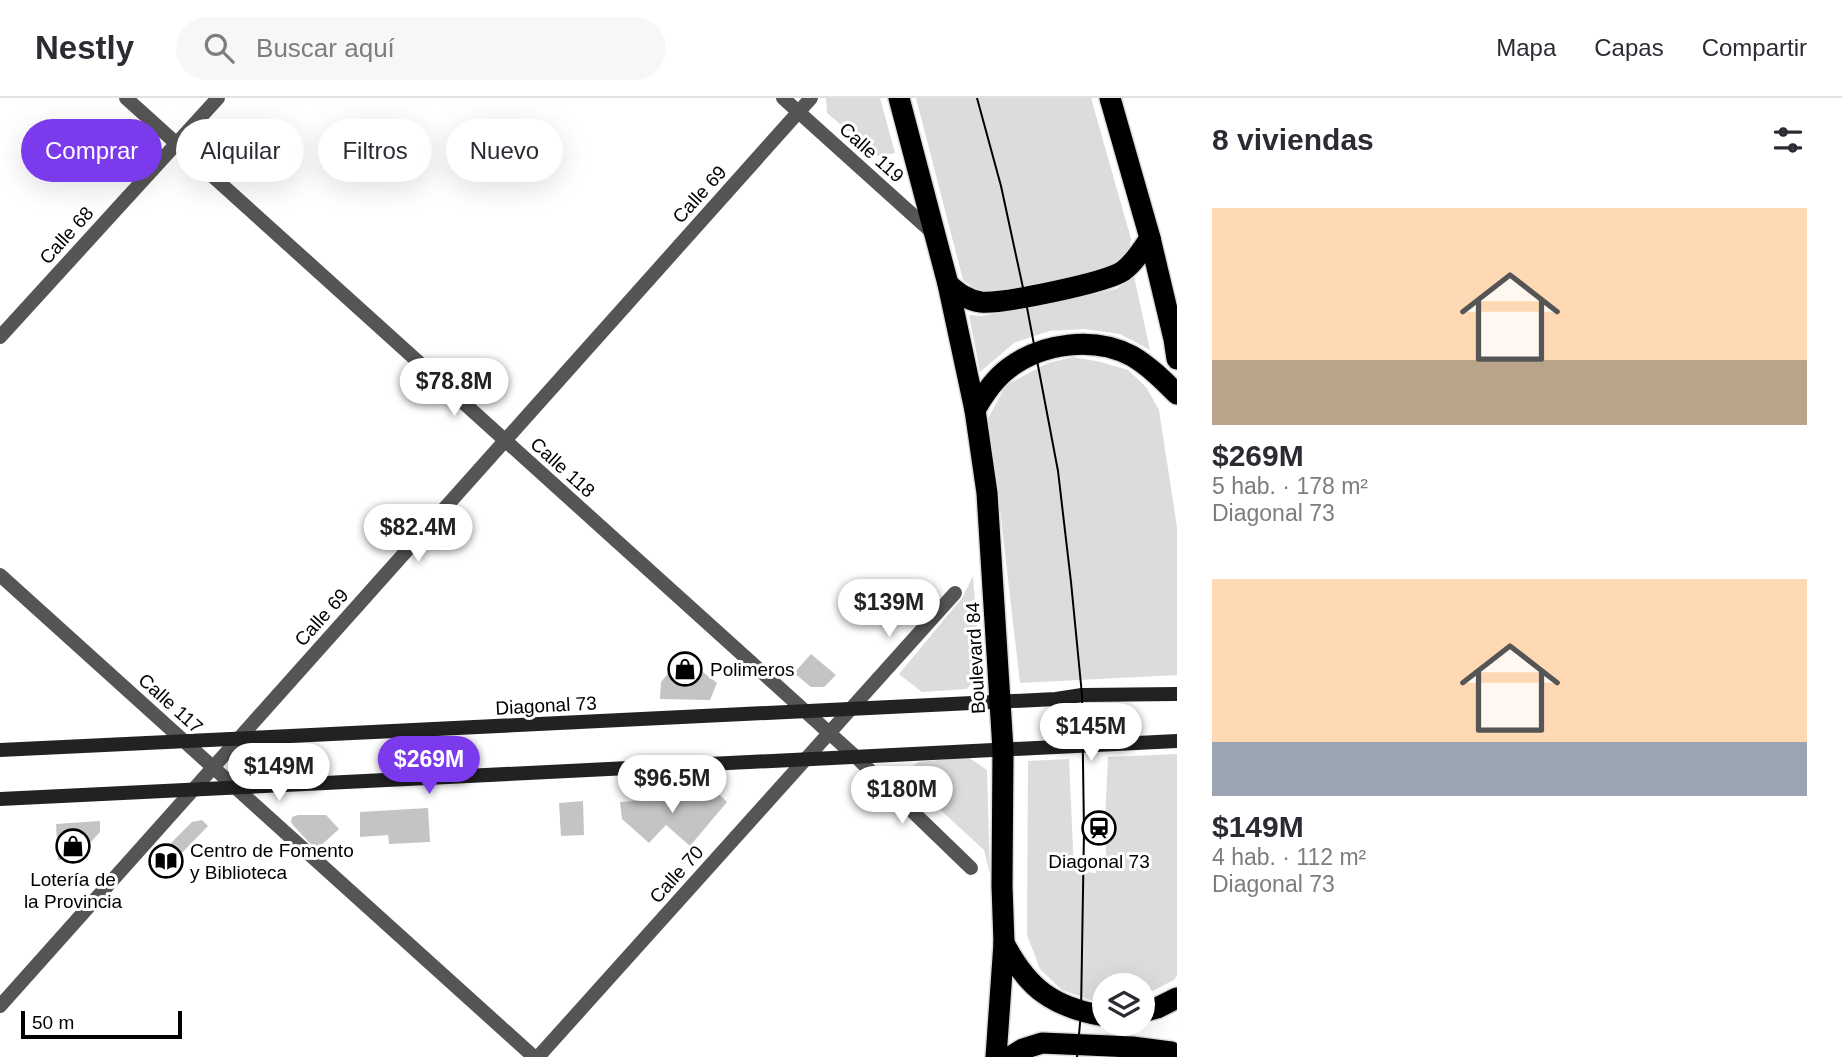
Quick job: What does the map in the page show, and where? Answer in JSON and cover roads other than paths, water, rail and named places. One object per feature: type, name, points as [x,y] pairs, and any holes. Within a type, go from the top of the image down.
[{"type":"highway","name":"Boulevard 84","points":[[899,98],[948,284],[975,410],[987,493],[1003,750],[1004,943],[996,1057]]},
{"type":"highway","points":[[1111,98],[1176,345]]},
{"type":"highway","points":[[948,284],[962,296],[981,302],[1062,289],[1122,272],[1138,256],[1150,238]]},
{"type":"highway","points":[[975,410],[989,387],[1008,368],[1035,352],[1071,344],[1107,347],[1129,355],[1149,368],[1177,394]]},
{"type":"highway","points":[[1004,943],[1029,981],[1046,995],[1065,1006],[1092,1014]]},
{"type":"highway","points":[[1155,1009],[1177,998]]},
{"type":"highway","points":[[1010,1057],[1023,1049],[1042,1043],[1132,1047],[1171,1052],[1177,1057]]},
{"type":"main road","name":"Diagonal 73","points":[[0,750],[849,710],[1056,699],[1082,695],[1177,694]]},
{"type":"main road","points":[[0,799],[1177,741]]},
{"type":"street","name":"Calle 118","points":[[126,98],[176,144]]},
{"type":"street","name":"Calle 68","points":[[199,119],[218,98]]},
{"type":"street","name":"Calle 119","points":[[783,98],[935,235]]},
{"type":"street","name":"Calle 69","points":[[0,1006],[811,98]]},
{"type":"street","name":"Calle 68","points":[[0,337],[176,144]]},
{"type":"street","name":"Calle 118","points":[[218,182],[829,732],[971,868]]},
{"type":"street","name":"Calle 117","points":[[0,575],[536,1057]]},
{"type":"street","name":"Calle 70","points":[[536,1057],[955,593]]},
{"type":"tram line","points":[[977,98],[1001,186],[1025,297],[1058,471],[1071,582],[1082,695],[1084,831],[1081,1012],[1077,1057]]},
{"type":"place","name":"Polimeros","points":[[685,669]]},
{"type":"place","name":"Diagonal 73","points":[[1099,828]]},
{"type":"place","name":"Lotería de la Provincia","points":[[73,846]]},
{"type":"place","name":"Centro de Fomento y Biblioteca","points":[[166,861]]}]
